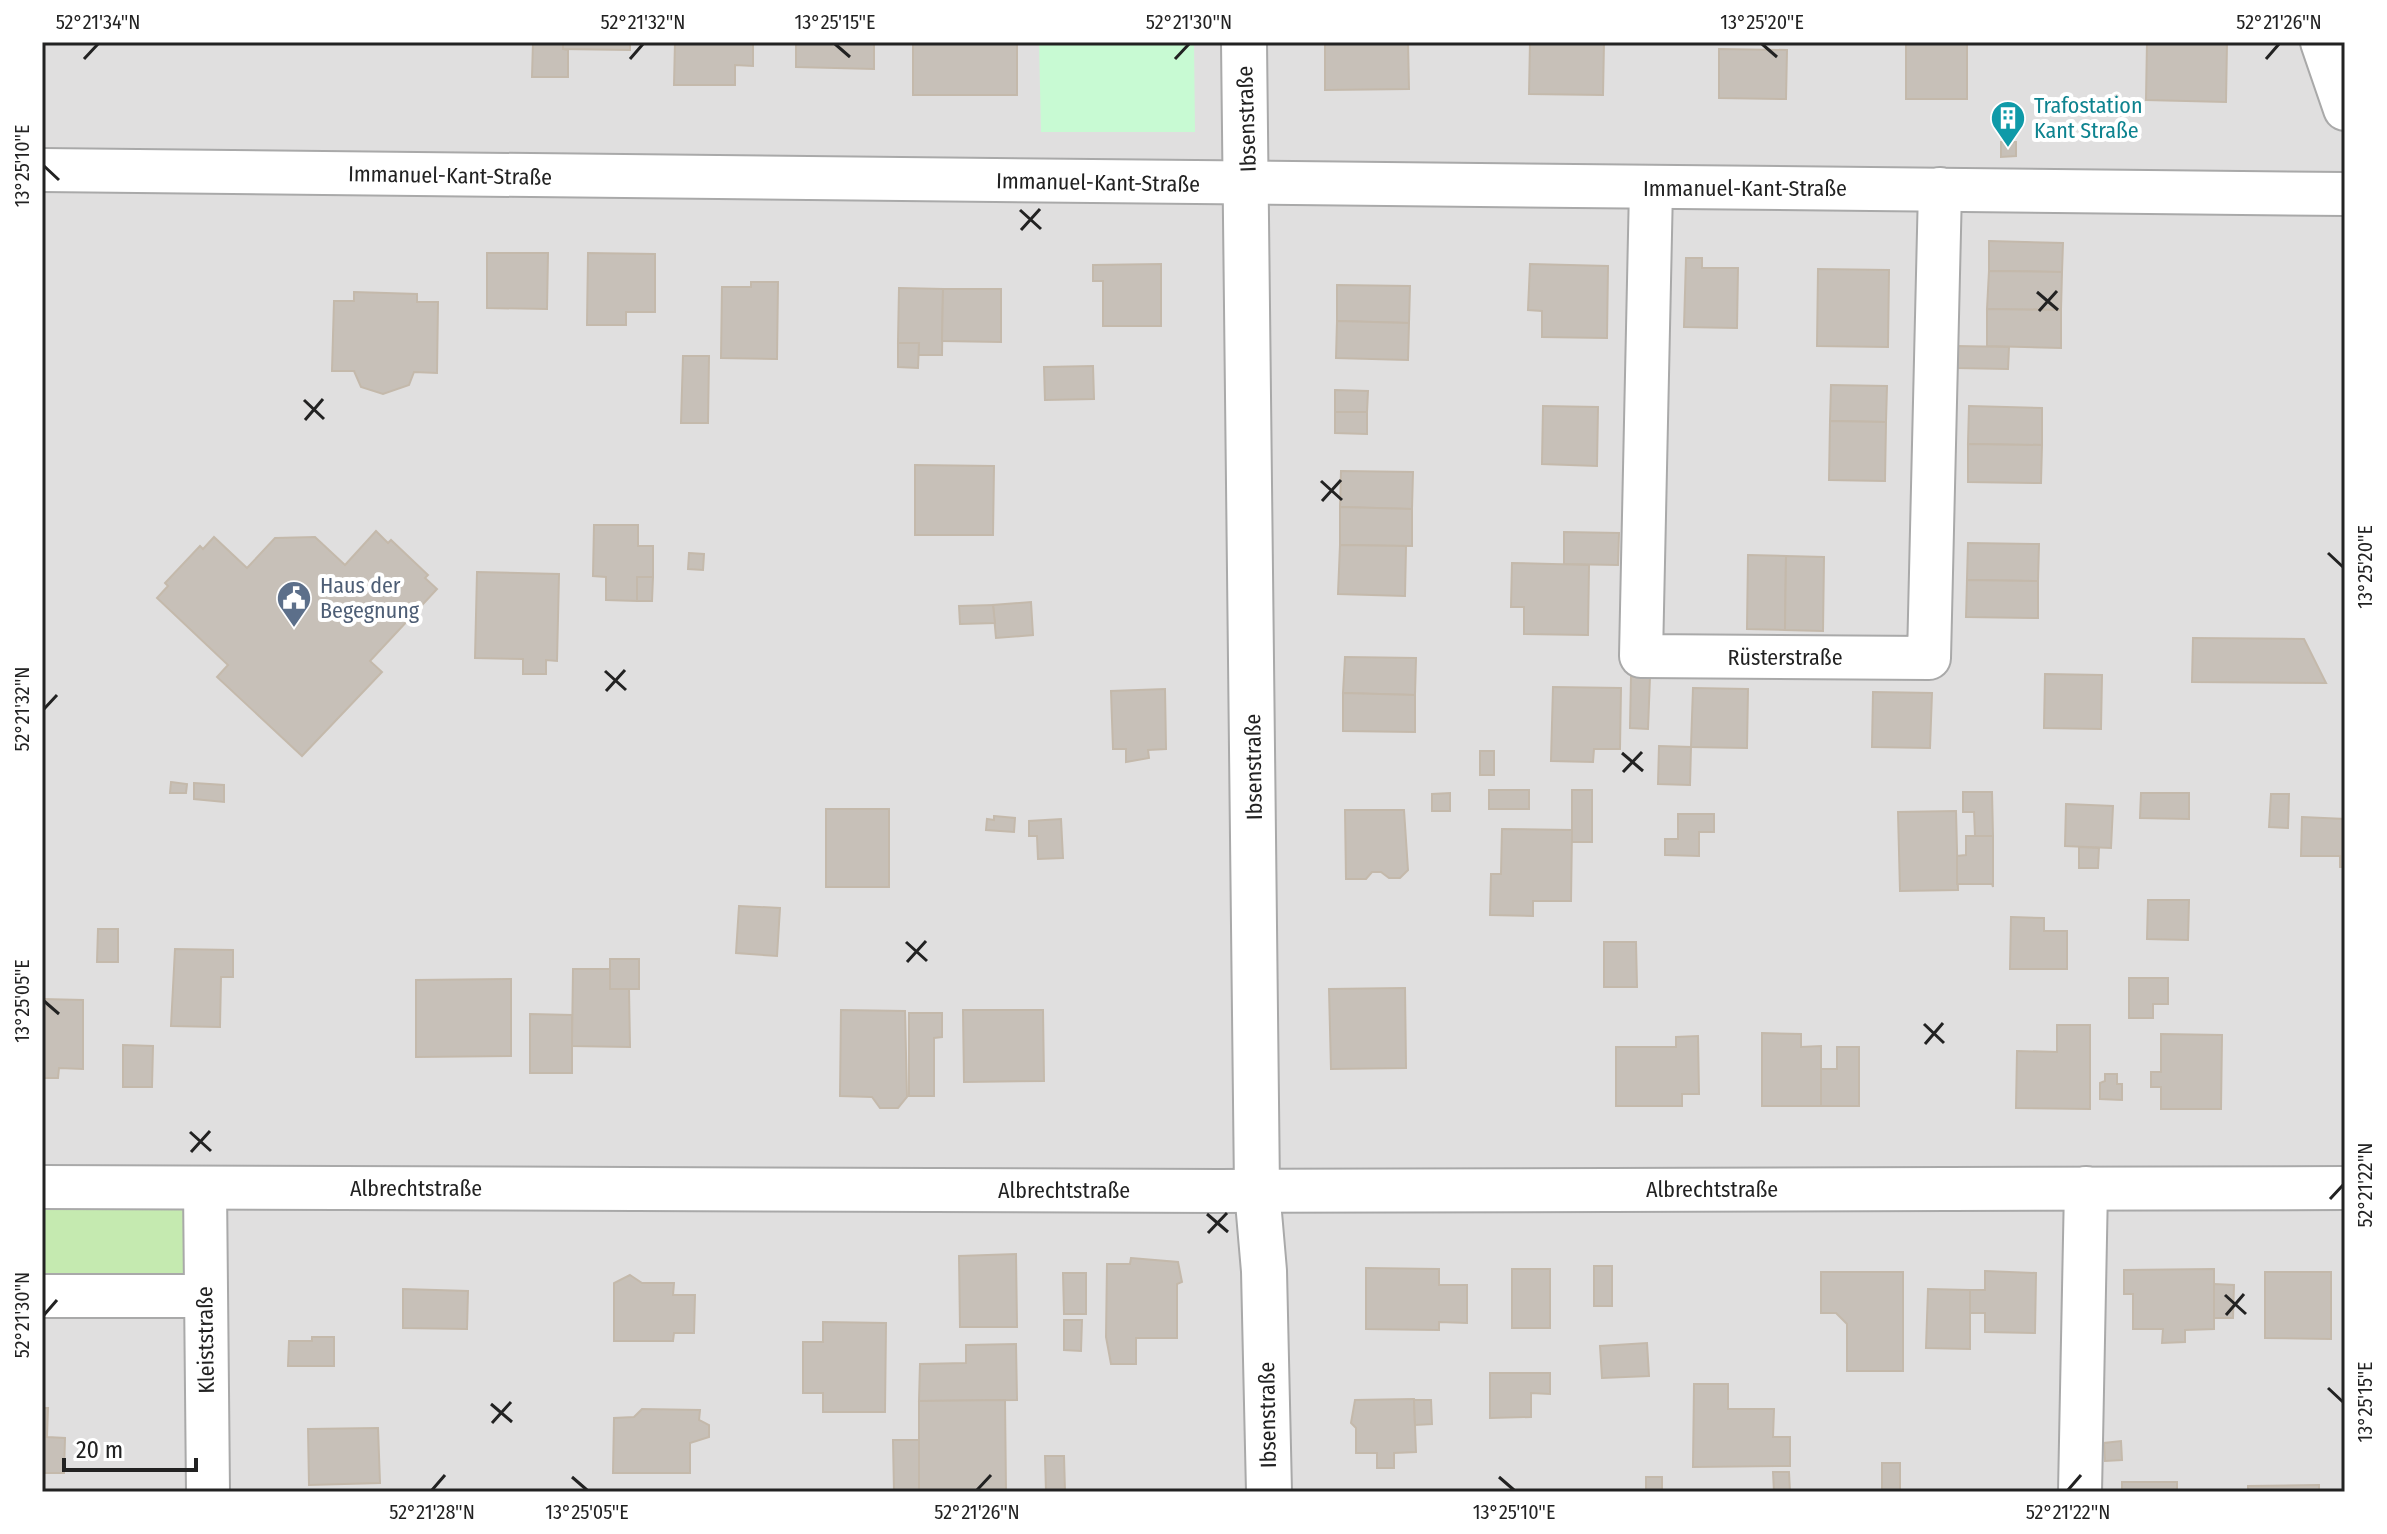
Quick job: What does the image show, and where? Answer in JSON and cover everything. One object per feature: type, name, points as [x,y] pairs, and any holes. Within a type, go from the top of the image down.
[{"type":"street","name":"Ibsenstraße","points":[[1244,42],[1248,183],[1257,1190],[1264,1271],[1269,1492]]},
{"type":"street","points":[[2322,42],[2345,109]]},
{"type":"street","name":"Immanuel-Kant-Straße","points":[[42,170],[2345,194]]},
{"type":"street","name":"Rüsterstraße","points":[[1651,188],[1641,656],[1929,658],[1940,189]]},
{"type":"street","name":"Albrechtstraße","points":[[42,1187],[1257,1190],[2345,1188]]},
{"type":"street","name":"Kleiststraße","points":[[205,1188],[208,1492]]},
{"type":"street","points":[[2080,1492],[2086,1188]]},
{"type":"street","points":[[42,1296],[204,1296]]},
{"type":"shaded area","points":[[42,42],[2345,42],[2345,1492],[42,1492]]},
{"type":"green space","points":[[1039,42],[1194,42],[1195,132],[1041,132]]},
{"type":"green space","points":[[42,1192],[199,1193],[201,1290],[42,1289]]},
{"type":"building","points":[[533,42],[563,42],[563,49],[568,50],[568,77],[532,77]]},
{"type":"building","points":[[563,42],[630,42],[630,50],[563,49]]},
{"type":"building","points":[[675,42],[753,42],[753,66],[735,65],[735,85],[674,85]]},
{"type":"building","points":[[796,42],[874,42],[874,69],[796,67]]},
{"type":"building","points":[[913,42],[1017,42],[1017,95],[913,95]]},
{"type":"building","points":[[1325,42],[1408,42],[1409,89],[1325,90]]},
{"type":"building","points":[[1530,42],[1604,42],[1603,95],[1529,94]]},
{"type":"building","points":[[1906,42],[1967,42],[1967,99],[1906,99]]},
{"type":"building","points":[[2147,42],[2227,42],[2226,102],[2146,100]]},
{"type":"building","points":[[1719,49],[1787,50],[1786,99],[1719,98]]},
{"type":"building","name":"Trafostation Kant Straße","points":[[2001,142],[2016,142],[2016,156],[2001,157]]},
{"type":"building","points":[[1989,241],[2063,243],[2062,272],[1989,271]]},
{"type":"building","points":[[487,253],[548,253],[547,309],[487,308]]},
{"type":"building","points":[[588,253],[655,254],[655,312],[626,312],[626,325],[587,325]]},
{"type":"building","points":[[1686,258],[1702,258],[1702,268],[1738,268],[1737,328],[1684,327]]},
{"type":"building","points":[[1161,264],[1161,326],[1103,326],[1103,281],[1093,281],[1093,265]]},
{"type":"building","points":[[1530,264],[1608,266],[1607,338],[1542,337],[1542,311],[1528,310]]},
{"type":"building","points":[[1818,269],[1889,270],[1888,347],[1817,346]]},
{"type":"building","points":[[1989,271],[2062,272],[2061,310],[1987,309]]},
{"type":"building","points":[[751,282],[778,282],[777,359],[721,358],[722,287],[751,287]]},
{"type":"building","points":[[1337,285],[1410,286],[1409,323],[1337,321]]},
{"type":"building","points":[[899,288],[943,289],[942,355],[918,355],[919,343],[898,343]]},
{"type":"building","points":[[943,289],[1001,289],[1001,342],[942,341]]},
{"type":"building","points":[[354,292],[417,294],[417,302],[438,302],[437,373],[414,372],[409,385],[383,394],[361,387],[354,371],[332,371],[334,301],[354,301]]},
{"type":"building","points":[[1987,309],[2061,310],[2061,348],[1987,346]]},
{"type":"building","points":[[1337,321],[1409,323],[1408,360],[1336,358]]},
{"type":"building","points":[[898,343],[919,343],[918,368],[898,367]]},
{"type":"building","points":[[1957,346],[2009,347],[2008,369],[1956,368]]},
{"type":"building","points":[[683,356],[709,356],[708,423],[681,423]]},
{"type":"building","points":[[1093,366],[1094,399],[1045,400],[1044,367]]},
{"type":"building","points":[[1831,385],[1887,386],[1886,422],[1830,421]]},
{"type":"building","points":[[1335,390],[1368,391],[1367,412],[1335,412]]},
{"type":"building","points":[[1543,406],[1598,407],[1597,466],[1542,464]]},
{"type":"building","points":[[1969,406],[2042,408],[2042,445],[1968,444]]},
{"type":"building","points":[[1335,412],[1367,412],[1367,434],[1335,433]]},
{"type":"building","points":[[1830,421],[1886,422],[1885,481],[1829,480]]},
{"type":"building","points":[[1968,444],[2042,445],[2041,483],[1968,482]]},
{"type":"building","points":[[915,465],[994,466],[993,535],[915,535]]},
{"type":"building","points":[[1341,471],[1413,472],[1412,509],[1340,507]]},
{"type":"building","points":[[1340,507],[1412,509],[1412,546],[1340,545]]},
{"type":"building","points":[[594,525],[638,525],[638,546],[653,546],[653,577],[637,577],[637,601],[606,600],[606,577],[593,576]]},
{"type":"building","name":"Haus der Begegnung","points":[[376,531],[388,543],[391,540],[428,575],[425,578],[437,589],[370,661],[382,672],[302,756],[217,677],[228,665],[157,598],[168,586],[165,583],[200,546],[203,549],[214,537],[247,568],[275,538],[315,537],[345,565]]},
{"type":"building","points":[[1564,532],[1619,533],[1618,565],[1564,564]]},
{"type":"building","points":[[1968,543],[2039,544],[2038,581],[1967,580]]},
{"type":"building","points":[[1340,545],[1406,546],[1405,596],[1338,594]]},
{"type":"building","points":[[689,553],[704,554],[703,570],[688,569]]},
{"type":"building","points":[[1748,555],[1786,556],[1785,630],[1747,629]]},
{"type":"building","points":[[1786,556],[1824,557],[1823,631],[1785,630]]},
{"type":"building","points":[[1512,563],[1589,565],[1588,635],[1524,634],[1524,607],[1511,607]]},
{"type":"building","points":[[477,572],[559,574],[557,661],[546,660],[546,674],[523,674],[523,659],[475,658]]},
{"type":"building","points":[[637,577],[653,577],[652,601],[637,601]]},
{"type":"building","points":[[1967,580],[2038,581],[2038,618],[1966,617]]},
{"type":"building","points":[[1031,602],[1033,635],[996,638],[993,605]]},
{"type":"building","points":[[993,605],[995,623],[960,624],[959,606]]},
{"type":"building","points":[[2193,638],[2304,639],[2326,683],[2192,682]]},
{"type":"building","points":[[1345,657],[1416,658],[1415,695],[1343,693]]},
{"type":"building","points":[[2045,674],[2102,675],[2101,729],[2044,728]]},
{"type":"building","points":[[1631,677],[1650,677],[1648,729],[1630,728]]},
{"type":"building","points":[[1553,687],[1621,688],[1620,749],[1594,749],[1593,762],[1551,761]]},
{"type":"building","points":[[1693,688],[1748,689],[1747,748],[1691,747]]},
{"type":"building","points":[[1165,689],[1166,749],[1148,750],[1149,758],[1126,762],[1126,749],[1113,749],[1111,691]]},
{"type":"building","points":[[1873,692],[1932,693],[1930,748],[1872,747]]},
{"type":"building","points":[[1343,693],[1415,695],[1415,732],[1343,731]]},
{"type":"building","points":[[1659,746],[1691,747],[1690,785],[1658,784]]},
{"type":"building","points":[[1480,751],[1494,751],[1494,775],[1480,775]]},
{"type":"building","points":[[171,782],[187,784],[186,793],[170,793]]},
{"type":"building","points":[[194,783],[224,785],[224,802],[194,799]]},
{"type":"building","points":[[1489,790],[1529,790],[1529,809],[1489,809]]},
{"type":"building","points":[[1572,790],[1592,790],[1592,842],[1572,842]]},
{"type":"building","points":[[1963,792],[1992,792],[1993,836],[1975,836],[1974,812],[1963,812]]},
{"type":"building","points":[[1450,793],[1450,811],[1432,811],[1432,794]]},
{"type":"building","points":[[2141,793],[2189,793],[2189,819],[2140,818]]},
{"type":"building","points":[[2271,794],[2289,794],[2288,828],[2269,827]]},
{"type":"building","points":[[2066,804],[2113,806],[2111,848],[2065,846]]},
{"type":"building","points":[[826,809],[889,809],[889,887],[826,887]]},
{"type":"building","points":[[1345,810],[1404,810],[1408,870],[1400,878],[1372,872],[1366,879],[1346,879]]},
{"type":"building","points":[[1956,811],[1958,890],[1900,891],[1898,812]]},
{"type":"building","points":[[1678,814],[1714,814],[1714,832],[1699,832],[1699,856],[1665,855],[1665,839],[1678,839]]},
{"type":"building","points":[[994,816],[1015,818],[1014,832],[986,830],[987,819],[994,820]]},
{"type":"building","points":[[2302,817],[2345,819],[2345,867],[2340,867],[2340,856],[2301,856]]},
{"type":"building","points":[[1061,819],[1063,858],[1038,859],[1037,836],[1029,836],[1029,821]]},
{"type":"building","points":[[1502,829],[1572,830],[1571,901],[1533,901],[1533,916],[1490,915],[1491,874],[1501,874]]},
{"type":"building","points":[[1966,836],[1993,836],[1993,887],[1992,884],[1957,884],[1957,856],[1966,855]]},
{"type":"building","points":[[2079,847],[2099,848],[2098,868],[2079,868]]},
{"type":"building","points":[[2148,900],[2189,900],[2188,940],[2147,939]]},
{"type":"building","points":[[739,906],[780,908],[777,956],[736,953]]},
{"type":"building","points":[[2011,917],[2044,918],[2044,931],[2067,931],[2067,969],[2010,969]]},
{"type":"building","points":[[98,929],[118,929],[118,962],[97,962]]},
{"type":"building","points":[[1604,942],[1636,942],[1637,987],[1604,987]]},
{"type":"building","points":[[175,949],[233,950],[233,977],[221,977],[220,1027],[171,1026]]},
{"type":"building","points":[[610,959],[639,959],[639,989],[610,989]]},
{"type":"building","points":[[573,969],[610,969],[610,989],[629,989],[630,1047],[572,1046]]},
{"type":"building","points":[[2129,978],[2168,978],[2168,1004],[2153,1004],[2153,1018],[2129,1018]]},
{"type":"building","points":[[511,979],[511,1056],[416,1057],[416,980]]},
{"type":"building","points":[[1405,988],[1406,1068],[1331,1069],[1329,989]]},
{"type":"building","points":[[42,999],[83,1000],[83,1069],[59,1068],[58,1078],[42,1078]]},
{"type":"building","points":[[841,1010],[905,1011],[907,1097],[898,1108],[880,1108],[872,1097],[840,1096]]},
{"type":"building","points":[[963,1010],[1043,1010],[1044,1081],[964,1082]]},
{"type":"building","points":[[909,1013],[942,1013],[942,1037],[934,1038],[934,1096],[909,1096]]},
{"type":"building","points":[[530,1014],[572,1015],[572,1073],[530,1073]]},
{"type":"building","points":[[2057,1025],[2090,1025],[2090,1109],[2016,1108],[2017,1051],[2057,1052]]},
{"type":"building","points":[[1762,1033],[1801,1034],[1801,1047],[1821,1046],[1821,1106],[1762,1106]]},
{"type":"building","points":[[2161,1034],[2222,1035],[2221,1109],[2161,1109],[2161,1087],[2151,1087],[2151,1072],[2161,1072]]},
{"type":"building","points":[[1698,1036],[1699,1094],[1682,1094],[1682,1106],[1616,1106],[1616,1047],[1676,1047],[1676,1037]]},
{"type":"building","points":[[123,1045],[153,1046],[152,1087],[123,1087]]},
{"type":"building","points":[[1837,1047],[1859,1047],[1859,1106],[1821,1106],[1821,1069],[1837,1069]]},
{"type":"building","points":[[2105,1074],[2117,1074],[2117,1084],[2122,1084],[2122,1100],[2100,1099],[2100,1083],[2105,1081]]},
{"type":"building","points":[[1016,1254],[1017,1327],[960,1327],[959,1256]]},
{"type":"building","points":[[1131,1258],[1178,1262],[1182,1282],[1177,1284],[1177,1338],[1136,1338],[1136,1364],[1111,1364],[1106,1337],[1107,1264],[1130,1264]]},
{"type":"building","points":[[1594,1266],[1612,1266],[1612,1306],[1594,1306]]},
{"type":"building","points":[[1366,1268],[1439,1269],[1439,1285],[1467,1285],[1467,1323],[1439,1322],[1439,1330],[1366,1329]]},
{"type":"building","points":[[1512,1269],[1550,1269],[1550,1328],[1512,1328]]},
{"type":"building","points":[[2214,1269],[2214,1329],[2185,1330],[2185,1342],[2162,1343],[2163,1329],[2133,1329],[2133,1294],[2124,1294],[2124,1270]]},
{"type":"building","points":[[1985,1271],[2036,1273],[2035,1333],[1985,1332],[1985,1313],[1970,1313],[1970,1290],[1985,1290]]},
{"type":"building","points":[[1821,1272],[1903,1272],[1903,1371],[1847,1371],[1847,1324],[1836,1313],[1821,1313]]},
{"type":"building","points":[[2265,1272],[2331,1272],[2331,1339],[2265,1338]]},
{"type":"building","points":[[1063,1273],[1086,1273],[1086,1314],[1064,1314]]},
{"type":"building","points":[[630,1275],[642,1283],[674,1283],[673,1295],[695,1295],[694,1333],[674,1333],[673,1341],[614,1341],[614,1283]]},
{"type":"building","points":[[2214,1284],[2234,1285],[2233,1318],[2214,1318]]},
{"type":"building","points":[[403,1289],[468,1291],[467,1329],[403,1328]]},
{"type":"building","points":[[1928,1289],[1970,1290],[1970,1349],[1926,1348]]},
{"type":"building","points":[[1064,1320],[1082,1320],[1081,1351],[1064,1350]]},
{"type":"building","points":[[823,1322],[886,1323],[885,1412],[823,1412],[823,1393],[803,1393],[803,1342],[823,1342]]},
{"type":"building","points":[[312,1337],[334,1337],[334,1366],[288,1366],[289,1341],[312,1341]]},
{"type":"building","points":[[1647,1343],[1649,1376],[1602,1378],[1600,1346]]},
{"type":"building","points":[[1016,1344],[1017,1400],[919,1401],[920,1364],[966,1363],[966,1345]]},
{"type":"building","points":[[1490,1373],[1550,1373],[1550,1394],[1531,1393],[1531,1417],[1490,1418]]},
{"type":"building","points":[[1694,1384],[1728,1384],[1728,1409],[1774,1409],[1773,1437],[1790,1437],[1790,1466],[1693,1467]]},
{"type":"building","points":[[1414,1399],[1416,1452],[1394,1453],[1394,1468],[1377,1468],[1377,1453],[1356,1453],[1356,1428],[1351,1423],[1355,1400]]},
{"type":"building","points":[[1005,1400],[1006,1492],[919,1492],[919,1401]]},
{"type":"building","points":[[1414,1400],[1431,1400],[1432,1424],[1415,1425]]},
{"type":"building","points":[[42,1408],[48,1408],[47,1437],[65,1438],[64,1473],[44,1473],[42,1470]]},
{"type":"building","points":[[642,1409],[700,1410],[699,1420],[709,1425],[709,1437],[690,1443],[690,1473],[613,1473],[614,1418],[634,1417]]},
{"type":"building","points":[[378,1428],[380,1483],[309,1485],[308,1429]]},
{"type":"building","points":[[893,1440],[919,1440],[919,1492],[894,1492]]},
{"type":"building","points":[[2121,1441],[2122,1460],[2105,1461],[2104,1443]]},
{"type":"building","points":[[1045,1456],[1064,1456],[1065,1492],[1046,1492]]},
{"type":"building","points":[[1882,1463],[1900,1463],[1900,1492],[1882,1492]]},
{"type":"building","points":[[1773,1472],[1789,1472],[1790,1492],[1774,1492]]},
{"type":"building","points":[[1646,1477],[1662,1477],[1662,1492],[1646,1492]]},
{"type":"building","points":[[2122,1482],[2177,1482],[2177,1492],[2122,1492]]},
{"type":"building","points":[[2319,1485],[2319,1492],[2248,1492],[2248,1486]]},
{"type":"place","name":"Trafostation Kant Straße","points":[[2008,149]]},
{"type":"place","name":"Haus der Begegnung","points":[[294,629]]}]
